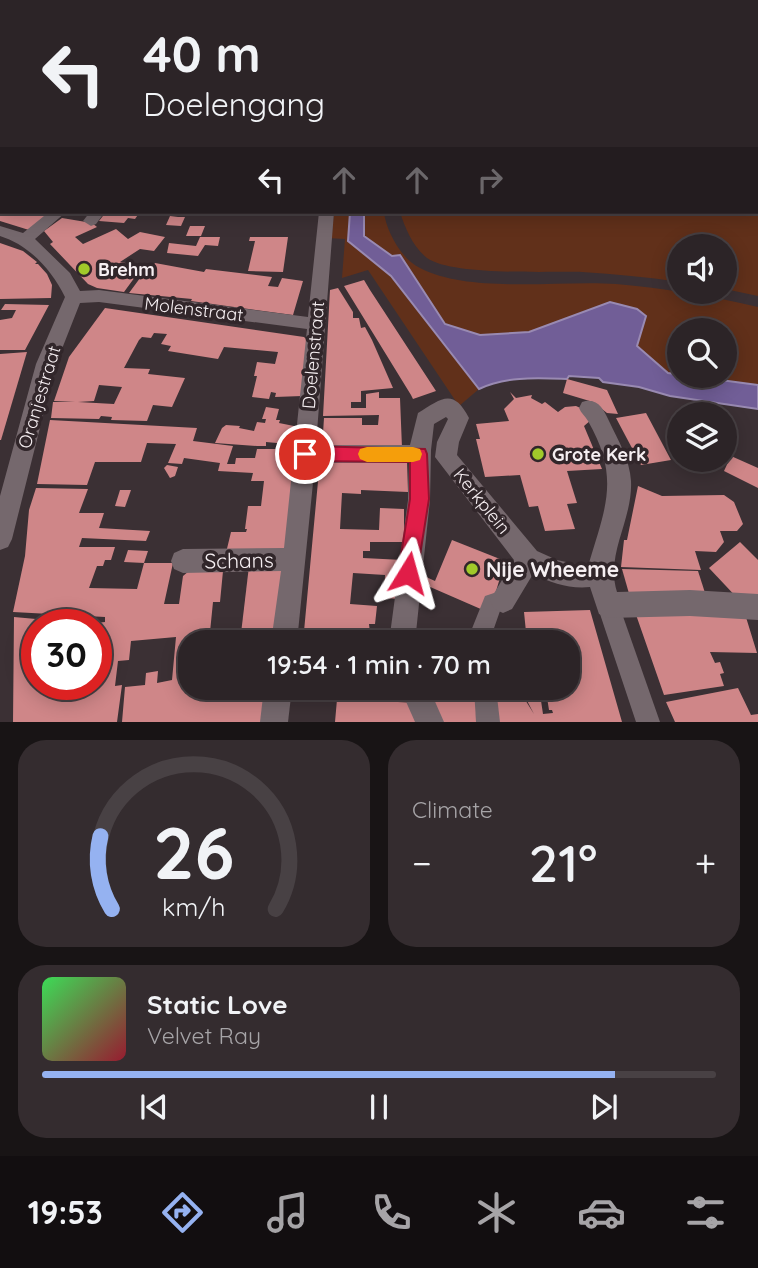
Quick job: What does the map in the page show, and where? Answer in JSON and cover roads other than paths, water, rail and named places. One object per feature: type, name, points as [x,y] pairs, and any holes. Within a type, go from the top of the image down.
[{"type":"street","points":[[26,240],[56,214]]},
{"type":"street","name":"Doelenstraat","points":[[286,630],[295,559],[327,214]]},
{"type":"street","points":[[0,231],[26,240],[64,277],[74,297]]},
{"type":"street","name":"Molenstraat","points":[[74,297],[99,296],[315,324]]},
{"type":"street","name":"Oranjestraat","points":[[0,539],[46,364],[74,297]]},
{"type":"street","name":"Kerkplein","points":[[418,454],[425,419],[448,405],[459,418],[448,442],[446,457],[528,559],[555,572],[575,576],[599,574]]},
{"type":"street","points":[[589,408],[596,413],[617,464],[620,480],[619,495],[599,574],[648,722]]},
{"type":"street","points":[[305,454],[418,454],[420,499],[408,573],[403,630]]},
{"type":"street","name":"Schans","points":[[183,561],[295,559]]},
{"type":"street","points":[[482,630],[492,603],[503,600],[528,559]]},
{"type":"street","points":[[608,605],[690,603],[758,607]]},
{"type":"street","points":[[274,722],[277,700]]},
{"type":"street","points":[[420,700],[430,722]]},
{"type":"street","points":[[486,700],[488,722]]},
{"type":"place","name":"Brehm","points":[[84,269]]},
{"type":"place","name":"Grote Kerk","points":[[538,454]]},
{"type":"place","name":"Nije Wheeme","points":[[472,569]]}]
